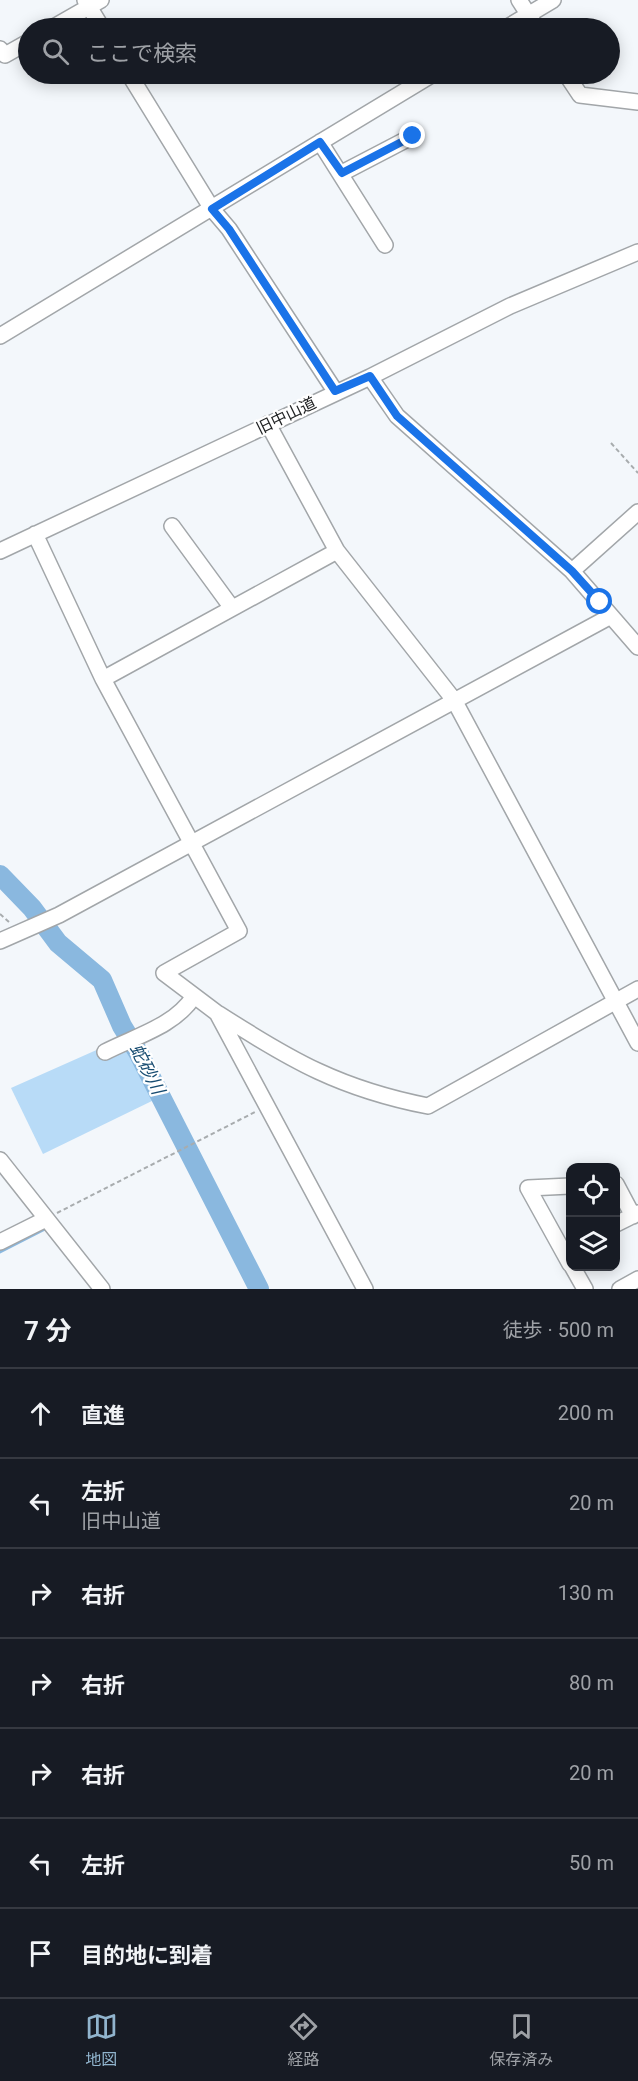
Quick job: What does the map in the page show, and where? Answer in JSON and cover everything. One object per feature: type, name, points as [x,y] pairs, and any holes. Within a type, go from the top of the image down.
[{"type":"street","points":[[519,0],[530,18]]},
{"type":"street","points":[[523,18],[553,0]]},
{"type":"street","points":[[67,18],[92,2],[98,18]]},
{"type":"street","points":[[0,49],[5,55],[18,48]]},
{"type":"street","points":[[135,84],[212,209],[229,229],[335,391]]},
{"type":"street","points":[[0,336],[416,84]]},
{"type":"street","points":[[573,84],[580,94],[638,102]]},
{"type":"street","points":[[342,173],[413,136]]},
{"type":"street","points":[[320,142],[342,173],[385,244]]},
{"type":"street","name":"旧中山道","points":[[0,551],[370,376],[510,306],[638,252]]},
{"type":"street","points":[[370,376],[397,416],[572,571],[638,647]]},
{"type":"street","points":[[268,424],[337,551],[454,700],[638,1044]]},
{"type":"street","points":[[572,571],[638,512]]},
{"type":"street","points":[[172,526],[232,608]]},
{"type":"street","points":[[34,534],[103,679],[238,931],[164,973],[194,996],[283,1056],[338,1082],[385,1097],[428,1106],[638,989]]},
{"type":"street","points":[[103,679],[337,551]]},
{"type":"street","points":[[0,941],[51,918],[612,616]]},
{"type":"street","points":[[105,1052],[144,1034],[185,1010],[194,996]]},
{"type":"street","points":[[217,1013],[365,1289]]},
{"type":"street","points":[[0,1160],[102,1289]]},
{"type":"street","points":[[566,1186],[528,1188],[566,1246]]},
{"type":"street","points":[[620,1191],[636,1214],[620,1222]]},
{"type":"street","points":[[0,1242],[46,1219]]},
{"type":"street","points":[[574,1271],[585,1289]]},
{"type":"street","points":[[620,1289],[638,1279]]},
{"type":"path","points":[[611,443],[638,473]]},
{"type":"path","points":[[46,1219],[266,1106]]},
{"type":"shaded area","points":[[101,1048],[128,1049],[156,1099],[43,1154],[11,1088]]},
{"type":"waterway","name":"蛇砂川","points":[[0,875],[32,908],[58,943],[102,980],[122,1026],[138,1052],[259,1289]]},
{"type":"waterway","points":[[0,1252],[45,1229]]},
{"type":"route","points":[[413,136],[342,173],[320,142],[212,209],[229,229],[335,391],[370,376],[397,416],[572,571],[600,602]]}]
